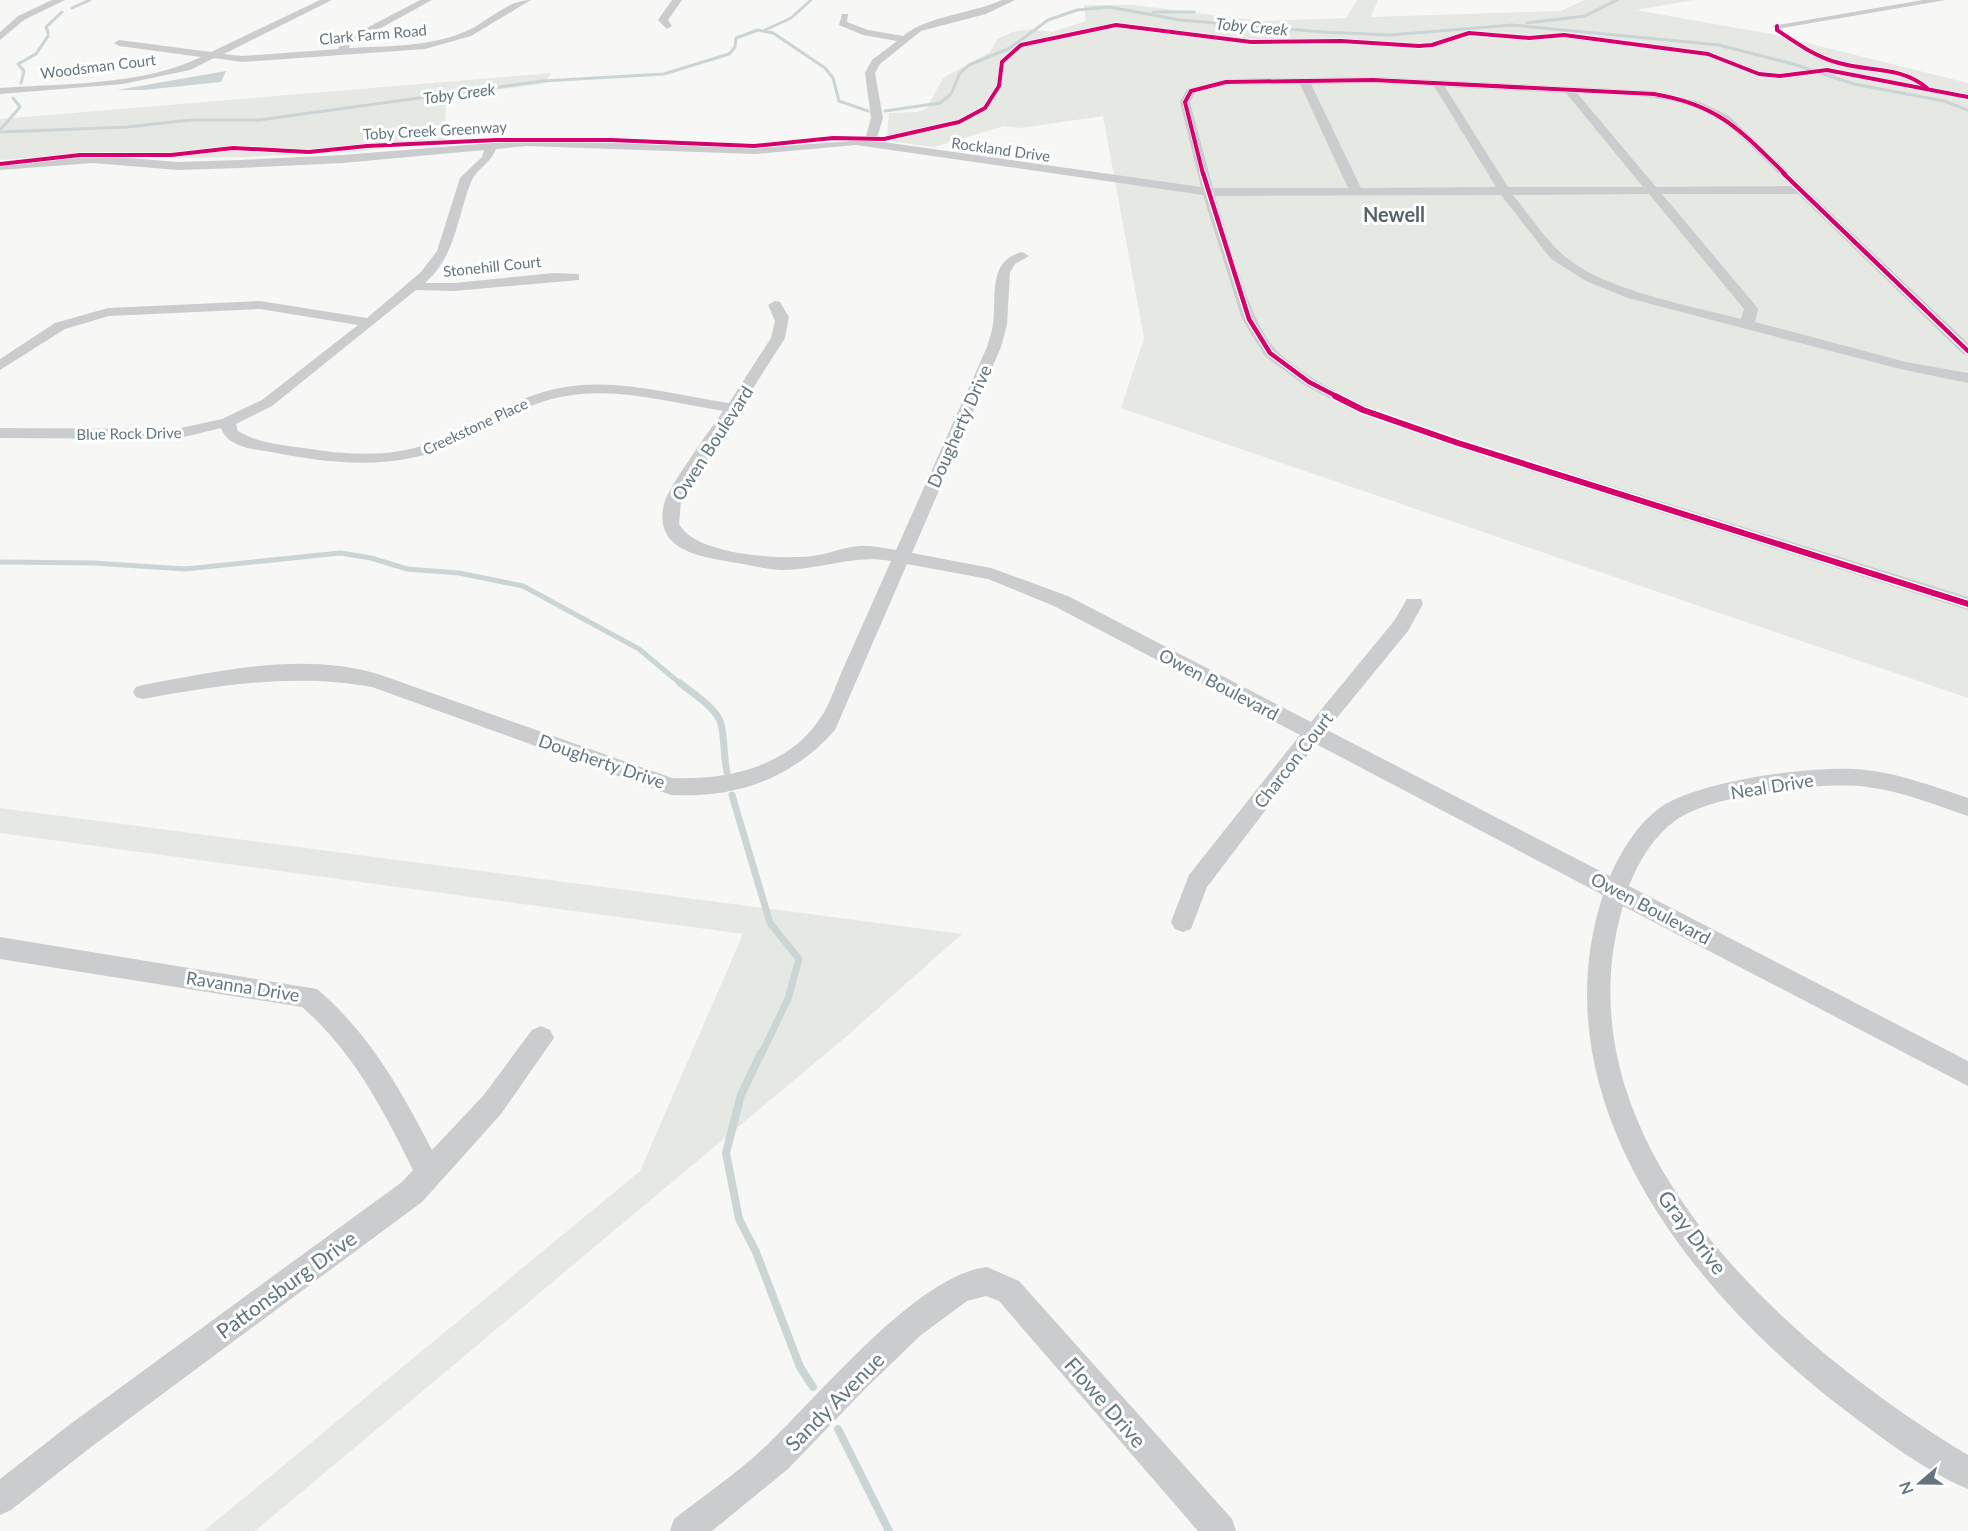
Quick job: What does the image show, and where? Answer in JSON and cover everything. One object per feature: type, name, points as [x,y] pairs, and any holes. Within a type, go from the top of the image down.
[{"type":"street","points":[[0,36],[21,18],[60,0]]},
{"type":"street","name":"Woodsman Court","points":[[0,91],[144,78],[186,68],[327,0]]},
{"type":"street","points":[[342,52],[346,44],[427,0]]},
{"type":"street","name":"Clark Farm Road","points":[[134,37],[115,45],[212,57],[252,59],[425,46],[459,39],[526,0]]},
{"type":"street","points":[[667,26],[663,20],[677,0]]},
{"type":"street","points":[[870,144],[877,118],[870,73],[876,62],[902,39],[918,29],[983,12],[1010,0]]},
{"type":"street","points":[[1777,26],[1941,0]]},
{"type":"street","points":[[845,16],[842,23],[856,30],[902,39]]},
{"type":"street","points":[[1304,81],[1356,191]]},
{"type":"street","points":[[1968,351],[1733,124],[1712,109],[1686,99],[1654,94],[1438,84],[1304,81],[1226,82],[1191,91],[1185,102],[1208,192],[1249,319],[1270,353],[1318,387],[1363,410],[1458,443],[1968,604]]},
{"type":"street","points":[[1438,84],[1503,191],[1556,256],[1591,278],[1633,295],[1905,366],[1968,378]]},
{"type":"street","points":[[1569,90],[1751,309],[1747,324]]},
{"type":"street","name":"Rockland Drive","points":[[0,166],[93,159],[178,166],[252,163],[343,159],[492,145],[569,143],[755,151],[834,142],[870,144],[1208,192],[1800,190]]},
{"type":"street","name":"Blue Rock Drive","points":[[0,433],[164,435],[227,422],[276,398],[414,286],[443,251],[466,178],[487,158],[492,145]]},
{"type":"street","name":"Dougherty Drive","points":[[143,692],[260,672],[307,670],[342,673],[374,680],[662,783],[689,788],[726,785],[780,766],[798,755],[828,724],[994,347],[1000,325],[1003,272],[1010,261],[1022,256]]},
{"type":"street","name":"Stonehill Court","points":[[414,286],[459,288],[542,278],[574,277]]},
{"type":"street","points":[[0,366],[60,326],[108,312],[260,305],[370,323]]},
{"type":"street","name":"Owen Boulevard","points":[[776,305],[783,316],[781,331],[674,501],[670,524],[679,538],[701,551],[780,564],[814,562],[857,552],[902,557],[991,574],[1035,590],[1968,1074]]},
{"type":"street","name":"Creekstone Place","points":[[227,422],[231,434],[245,442],[372,461],[404,457],[436,447],[521,403],[566,391],[603,390],[734,408]]},
{"type":"street","name":"Charcon Court","points":[[1183,922],[1197,882],[1312,733],[1401,626],[1414,604]]},
{"type":"street","name":"Neal Drive","points":[[1616,890],[1647,832],[1670,812],[1702,799],[1740,789],[1789,780],[1852,777],[1906,786],[1968,807]]},
{"type":"street","name":"Gray Drive","points":[[1616,890],[1602,941],[1596,982],[1600,1044],[1619,1111],[1640,1157],[1657,1185],[1718,1269],[1774,1330],[1816,1369],[1872,1412],[1968,1473]]},
{"type":"street","name":"Ravanna Drive","points":[[0,948],[309,997],[331,1014],[361,1051],[429,1173]]},
{"type":"street","name":"Pattonsburg Drive","points":[[0,1499],[80,1436],[412,1192],[492,1105],[541,1038]]},
{"type":"street","name":"Sandy Avenue","points":[[686,1531],[777,1458],[855,1377],[911,1326],[957,1291],[971,1283],[987,1281]]},
{"type":"street","name":"Flowe Drive","points":[[987,1281],[1009,1291],[1220,1531]]},
{"type":"shaded area","points":[[1357,0],[1378,0],[1371,17],[1561,11],[1584,0],[1693,0],[1636,10],[1771,34],[1968,83],[1968,698],[1121,408],[1144,338],[1103,116],[1021,128],[1004,126],[934,147],[894,142],[887,137],[889,113],[917,112],[927,108],[943,78],[990,52],[997,39],[1012,32],[1030,29],[1052,32],[1086,21],[1084,5],[1134,5],[1262,21],[1346,18]]},
{"type":"shaded area","points":[[226,71],[221,82],[144,90],[117,90]]},
{"type":"shaded area","points":[[551,73],[543,84],[446,96],[445,142],[352,152],[246,157],[175,158],[107,152],[0,160],[0,119]]},
{"type":"shaded area","points":[[0,808],[962,934],[848,1035],[255,1531],[204,1531],[640,1171],[743,934],[0,833]]},
{"type":"waterway","points":[[72,8],[90,0]]},
{"type":"waterway","points":[[765,30],[791,18],[811,0]]},
{"type":"waterway","points":[[1527,23],[1585,16],[1617,0]]},
{"type":"waterway","name":"Toby Creek","points":[[885,111],[940,103],[951,94],[960,73],[969,65],[1010,48],[1048,20],[1077,10],[1109,7],[1180,20],[1323,32],[1390,35],[1512,25],[1719,45],[1793,64],[1854,84],[1944,101],[1968,110]]},
{"type":"waterway","points":[[48,33],[46,27],[62,12]]},
{"type":"waterway","points":[[1153,12],[1194,12]]},
{"type":"waterway","name":"Toby Creek","points":[[0,132],[127,127],[191,120],[259,120],[543,81],[664,74],[729,54],[735,47],[736,38],[758,30],[773,33],[825,68],[833,78],[839,101],[868,111]]},
{"type":"waterway","points":[[21,83],[24,71],[18,64],[36,54],[48,36]]},
{"type":"waterway","points":[[0,130],[20,107],[13,98]]},
{"type":"waterway","points":[[0,562],[93,563],[185,569],[340,553],[371,558],[407,569],[459,573],[523,586],[639,649],[682,685]]},
{"type":"waterway","points":[[680,683],[719,718],[727,772]]},
{"type":"waterway","points":[[732,795],[770,923],[799,959],[788,999],[761,1055]]},
{"type":"waterway","points":[[761,1053],[741,1095],[726,1153],[739,1219],[756,1252],[800,1367],[813,1387]]},
{"type":"waterway","points":[[838,1429],[889,1531]]},
{"type":"cycle path","name":"Toby Creek Greenway","points":[[0,164],[80,155],[171,155],[233,148],[309,152],[367,146],[431,145],[497,140],[611,140],[754,146],[833,138],[884,139],[959,122],[985,108],[999,86],[1002,62],[1021,45],[1116,25],[1251,42],[1341,41],[1419,46],[1432,45],[1469,33],[1529,38],[1564,35],[1708,54],[1759,74],[1780,76],[1827,70],[1968,97]]},
{"type":"cycle path","points":[[1777,26],[1777,30],[1791,39],[1830,60],[1849,66],[1908,75],[1927,88]]},
{"type":"cycle path","points":[[1968,351],[1733,124],[1714,112],[1686,101],[1654,94],[1373,80],[1226,82],[1191,91],[1185,102],[1208,192],[1249,319],[1270,353],[1309,382],[1363,410],[1458,443],[1968,604]]},
{"type":"district","name":"Newell","points":[[1394,214]]}]
